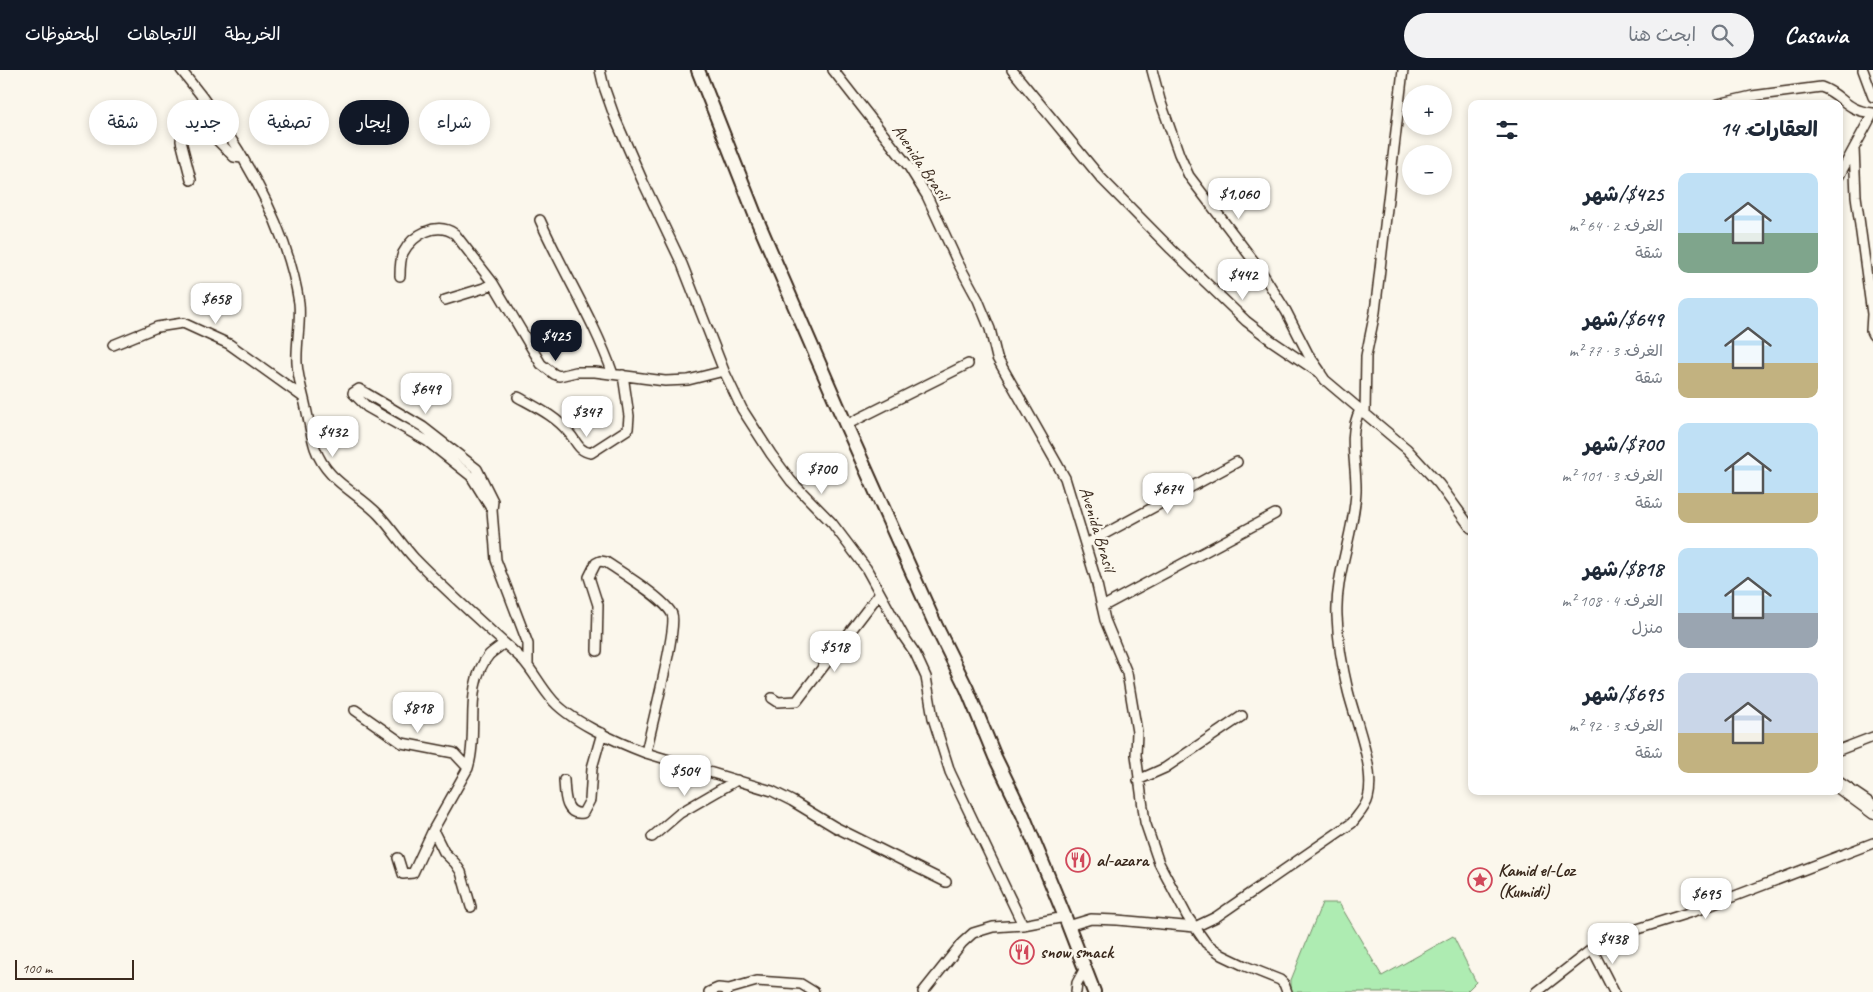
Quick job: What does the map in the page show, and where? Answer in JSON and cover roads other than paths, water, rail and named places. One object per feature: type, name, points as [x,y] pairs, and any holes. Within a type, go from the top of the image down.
[{"type":"main road","points":[[698,70],[758,222],[846,425],[932,617],[967,689],[1094,992]]},
{"type":"street","points":[[181,70],[242,158],[276,220],[299,303],[297,363],[315,449],[332,477],[363,500],[380,516],[414,558],[528,666],[550,698],[569,715],[628,746],[772,791],[835,826],[946,882]]},
{"type":"street","points":[[600,70],[604,88],[615,118],[642,182],[685,270],[724,371],[742,409],[771,454],[792,481],[832,523],[866,568],[879,594],[916,653],[926,677],[933,718],[950,772],[1023,925]]},
{"type":"street","name":"Avenida Brasil","points":[[833,70],[909,167],[927,196],[958,263],[978,300],[990,330],[997,358],[1065,478],[1086,544],[1105,620],[1127,673],[1137,732],[1138,780],[1145,822],[1159,863],[1206,943],[1222,955],[1261,973],[1275,977],[1284,984],[1287,992]]},
{"type":"street","points":[[1012,70],[1101,178],[1178,255],[1246,321],[1272,342],[1321,374]]},
{"type":"street","points":[[1152,70],[1160,100],[1189,176],[1259,268],[1325,380],[1407,449],[1424,467],[1468,524]]},
{"type":"street","points":[[923,992],[962,943],[974,934],[994,927],[1090,919],[1195,927],[1216,917],[1352,823],[1368,798],[1370,777],[1345,676],[1336,613],[1353,519],[1356,474],[1354,422],[1363,412],[1366,356],[1375,312],[1404,70]]},
{"type":"street","points":[[1863,70],[1873,97]]},
{"type":"street","points":[[1735,100],[1821,86],[1830,90],[1842,100]]},
{"type":"street","points":[[1843,101],[1858,111],[1873,113],[1843,169]]},
{"type":"street","points":[[191,180],[181,141],[182,129],[192,122],[204,127],[234,157],[242,158]]},
{"type":"street","points":[[1854,148],[1856,196],[1872,314],[1871,331],[1873,334]]},
{"type":"street","points":[[540,220],[593,324],[613,374]]},
{"type":"street","points":[[400,276],[402,254],[410,242],[420,235],[440,228],[448,229],[455,234],[493,283],[541,364],[548,372],[559,376],[585,372],[680,381],[724,371]]},
{"type":"street","points":[[445,300],[484,288],[493,283]]},
{"type":"street","points":[[113,345],[157,328],[183,323],[229,344],[304,397]]},
{"type":"street","points":[[846,425],[968,364]]},
{"type":"street","points":[[518,397],[554,419],[568,432],[579,448],[584,452],[591,453],[628,429],[629,416],[623,375]]},
{"type":"street","points":[[492,510],[471,476],[427,441],[367,407],[353,393],[359,389],[423,427],[477,469],[494,501],[492,510],[496,560],[528,644],[528,666]]},
{"type":"street","points":[[1086,544],[1237,462]]},
{"type":"street","points":[[1102,608],[1275,514]]},
{"type":"street","points":[[597,651],[598,605],[589,577],[596,563],[600,561],[606,562],[657,598],[668,608],[674,619],[664,674],[646,752]]},
{"type":"street","points":[[772,698],[778,702],[797,701],[835,654],[879,594]]},
{"type":"street","points":[[398,858],[403,874],[413,873],[433,830],[468,768],[472,754],[472,721],[479,675],[489,655],[504,643]]},
{"type":"street","points":[[355,710],[402,743],[454,753],[468,768]]},
{"type":"street","points":[[1138,780],[1165,768],[1242,716]]},
{"type":"street","points":[[564,780],[565,798],[568,806],[574,812],[583,813],[590,800],[592,768],[602,733]]},
{"type":"street","points":[[1843,748],[1873,737]]},
{"type":"street","points":[[652,837],[680,813],[736,780]]},
{"type":"street","points":[[1843,785],[1873,804]]},
{"type":"street","points":[[1843,792],[1873,814]]},
{"type":"street","points":[[433,830],[444,852],[461,872],[472,907]]},
{"type":"street","points":[[1537,992],[1592,949],[1607,940],[1626,932],[1701,909],[1873,843]]},
{"type":"street","points":[[1592,949],[1614,992]]},
{"type":"street","points":[[1076,992],[1077,982],[1084,970]]},
{"type":"street","points":[[708,992],[718,988],[728,990],[757,981],[801,984],[814,992]]},
{"type":"place","name":"al-azara","points":[[1078,860]]},
{"type":"place","name":"Kamid el-Loz (Kumidi)","points":[[1480,880]]},
{"type":"place","name":"snow smack","points":[[1022,952]]}]
